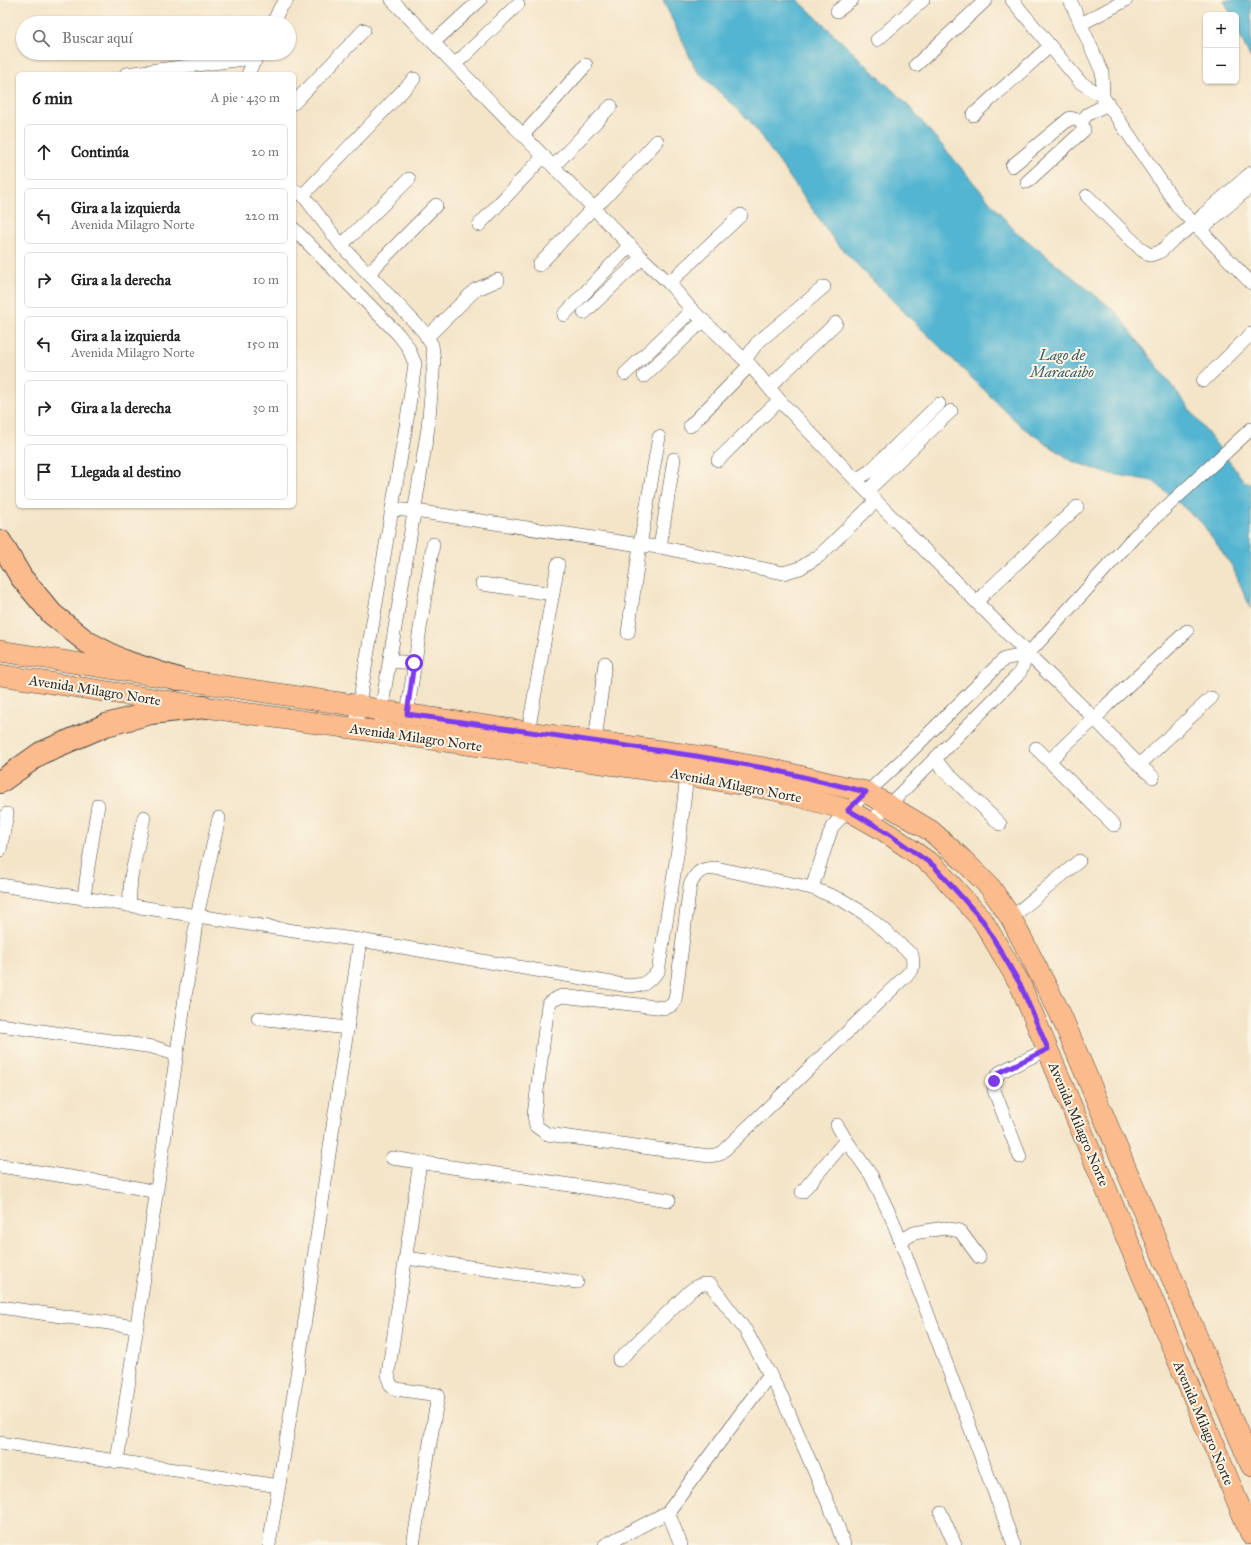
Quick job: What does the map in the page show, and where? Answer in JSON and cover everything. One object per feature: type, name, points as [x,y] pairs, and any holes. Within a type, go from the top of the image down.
[{"type":"highway","points":[[0,541],[21,577],[52,614],[87,642],[123,661],[178,680]]},
{"type":"highway","points":[[0,782],[41,753],[106,725],[151,713],[206,707]]},
{"type":"main road","name":"Avenida Milagro Norte","points":[[0,651],[178,680],[696,756],[770,769],[866,792],[931,832],[963,860],[990,887],[1011,918],[1060,1013],[1251,1464]]},
{"type":"main road","name":"Avenida Milagro Norte","points":[[0,675],[206,707],[687,775],[775,790],[848,810],[883,830],[934,866],[983,921],[1020,984],[1251,1534]]},
{"type":"main road","points":[[1174,1351],[1199,1342]]},
{"type":"street","points":[[276,16],[280,8],[287,0]]},
{"type":"street","points":[[392,0],[642,258],[669,283],[692,310],[748,363],[780,401],[856,480],[1028,654],[1095,719],[1139,765],[1153,777]]},
{"type":"street","points":[[434,42],[480,0]]},
{"type":"street","points":[[837,10],[852,0]]},
{"type":"street","points":[[877,40],[923,0]]},
{"type":"street","points":[[916,65],[986,0]]},
{"type":"street","points":[[1012,0],[1080,82],[1105,101],[1179,208],[1251,283]]},
{"type":"street","points":[[1070,0],[1102,72],[1105,101]]},
{"type":"street","points":[[1081,24],[1126,0]]},
{"type":"street","points":[[454,64],[518,4]]},
{"type":"street","points":[[296,101],[364,30]]},
{"type":"street","points":[[972,115],[1050,46]]},
{"type":"street","points":[[142,72],[236,60]]},
{"type":"street","points":[[249,72],[255,60]]},
{"type":"street","points":[[523,135],[586,65]]},
{"type":"street","points":[[378,732],[428,428],[434,361],[432,345],[423,330],[341,244],[299,193],[314,185],[414,79]]},
{"type":"street","points":[[1081,121],[1105,101]]},
{"type":"street","points":[[554,166],[611,106]]},
{"type":"street","points":[[1012,166],[1070,118],[1081,121]]},
{"type":"street","points":[[1027,182],[1084,130],[1081,121]]},
{"type":"street","points":[[539,265],[603,200],[657,141]]},
{"type":"street","points":[[480,225],[544,156]]},
{"type":"street","points":[[1197,227],[1204,214],[1251,173]]},
{"type":"street","points":[[341,244],[409,179]]},
{"type":"street","points":[[1088,196],[1142,250],[1150,255],[1160,252],[1175,238],[1197,227],[1251,186]]},
{"type":"street","points":[[369,273],[436,204]]},
{"type":"street","points":[[669,283],[741,215]]},
{"type":"street","points":[[296,231],[398,334],[408,347],[415,364],[360,706],[355,728]]},
{"type":"street","points":[[564,315],[630,245]]},
{"type":"street","points":[[584,313],[642,258]]},
{"type":"street","points":[[427,337],[475,290],[498,280]]},
{"type":"street","points":[[690,426],[744,371],[757,343],[824,287]]},
{"type":"street","points":[[625,374],[692,310]]},
{"type":"street","points":[[644,376],[704,321]]},
{"type":"street","points":[[769,387],[836,323]]},
{"type":"street","points":[[1203,381],[1251,334]]},
{"type":"street","points":[[718,460],[780,401]]},
{"type":"street","points":[[856,480],[870,471],[939,404]]},
{"type":"street","points":[[392,509],[415,511],[660,547],[783,573],[800,568],[819,556],[951,411]]},
{"type":"street","points":[[869,822],[888,806],[935,760],[1019,674],[1028,654],[1135,536],[1251,429]]},
{"type":"street","points":[[628,633],[640,545],[659,437]]},
{"type":"street","points":[[660,547],[674,459]]},
{"type":"street","points":[[977,602],[1077,507]]},
{"type":"street","points":[[407,714],[433,544]]},
{"type":"street","points":[[528,732],[558,564]]},
{"type":"street","points":[[482,584],[553,594]]},
{"type":"street","points":[[1049,761],[1186,631]]},
{"type":"street","points":[[812,888],[832,827],[866,792],[899,763],[1004,660],[1028,654]]},
{"type":"street","points":[[390,661],[414,663]]},
{"type":"street","points":[[595,741],[605,662]]},
{"type":"street","points":[[1139,765],[1211,698]]},
{"type":"street","points":[[1036,748],[1114,825]]},
{"type":"street","points":[[935,760],[943,770],[1000,824]]},
{"type":"street","points":[[0,885],[360,940],[629,986],[644,984],[658,972],[679,843],[687,775]]},
{"type":"street","points":[[84,898],[98,805]]},
{"type":"street","points":[[0,850],[7,814]]},
{"type":"street","points":[[129,905],[131,876],[144,816]]},
{"type":"street","points":[[117,1462],[175,1054],[197,916],[219,818]]},
{"type":"street","points":[[1011,918],[1079,860]]},
{"type":"street","points":[[716,868],[812,888],[842,900],[865,914],[912,955],[912,970],[720,1154],[709,1156],[547,1134],[536,1126],[534,1115],[548,1005],[553,1000],[562,996],[665,1008],[672,1005],[675,1000],[690,885],[695,874],[703,869],[716,868]]},
{"type":"street","points":[[269,1545],[298,1367],[360,940]]},
{"type":"street","points":[[258,1018],[348,1028]]},
{"type":"street","points":[[0,1025],[153,1047],[175,1054]]},
{"type":"street","points":[[1020,1157],[994,1090],[994,1081],[1000,1072],[1048,1049]]},
{"type":"street","points":[[837,1125],[871,1175],[893,1221],[1014,1545]]},
{"type":"street","points":[[802,1192],[846,1140]]},
{"type":"street","points":[[392,1158],[670,1200]]},
{"type":"street","points":[[413,1545],[438,1394],[396,1389],[390,1384],[388,1374],[420,1162]]},
{"type":"street","points":[[0,1166],[156,1192]]},
{"type":"street","points":[[901,1241],[914,1234],[944,1228],[960,1231],[979,1257]]},
{"type":"street","points":[[406,1258],[577,1282]]},
{"type":"street","points":[[619,1360],[690,1291],[700,1284],[706,1283],[711,1286],[746,1331],[782,1397],[836,1522],[844,1545]]},
{"type":"street","points":[[0,1306],[136,1326]]},
{"type":"street","points":[[604,1545],[668,1512],[770,1374]]},
{"type":"street","points":[[0,1443],[279,1486]]},
{"type":"street","points":[[668,1512],[681,1545]]},
{"type":"street","points":[[941,1512],[955,1545]]},
{"type":"water","name":"Lago de Maracaibo","points":[[663,0],[798,0],[906,103],[1014,230],[1116,312],[1244,481],[1251,484],[1251,609],[1232,566],[1202,523],[1153,481],[1106,473],[1072,461],[1022,427],[837,244],[750,121],[696,70]]},
{"type":"water","points":[[1224,0],[1251,0],[1251,59],[1239,33],[1239,12],[1230,12]]},
{"type":"route","points":[[414,663],[407,714],[696,756],[770,769],[866,792],[848,810],[883,830],[934,866],[983,921],[1020,984],[1048,1049],[1000,1072],[994,1081]]}]
